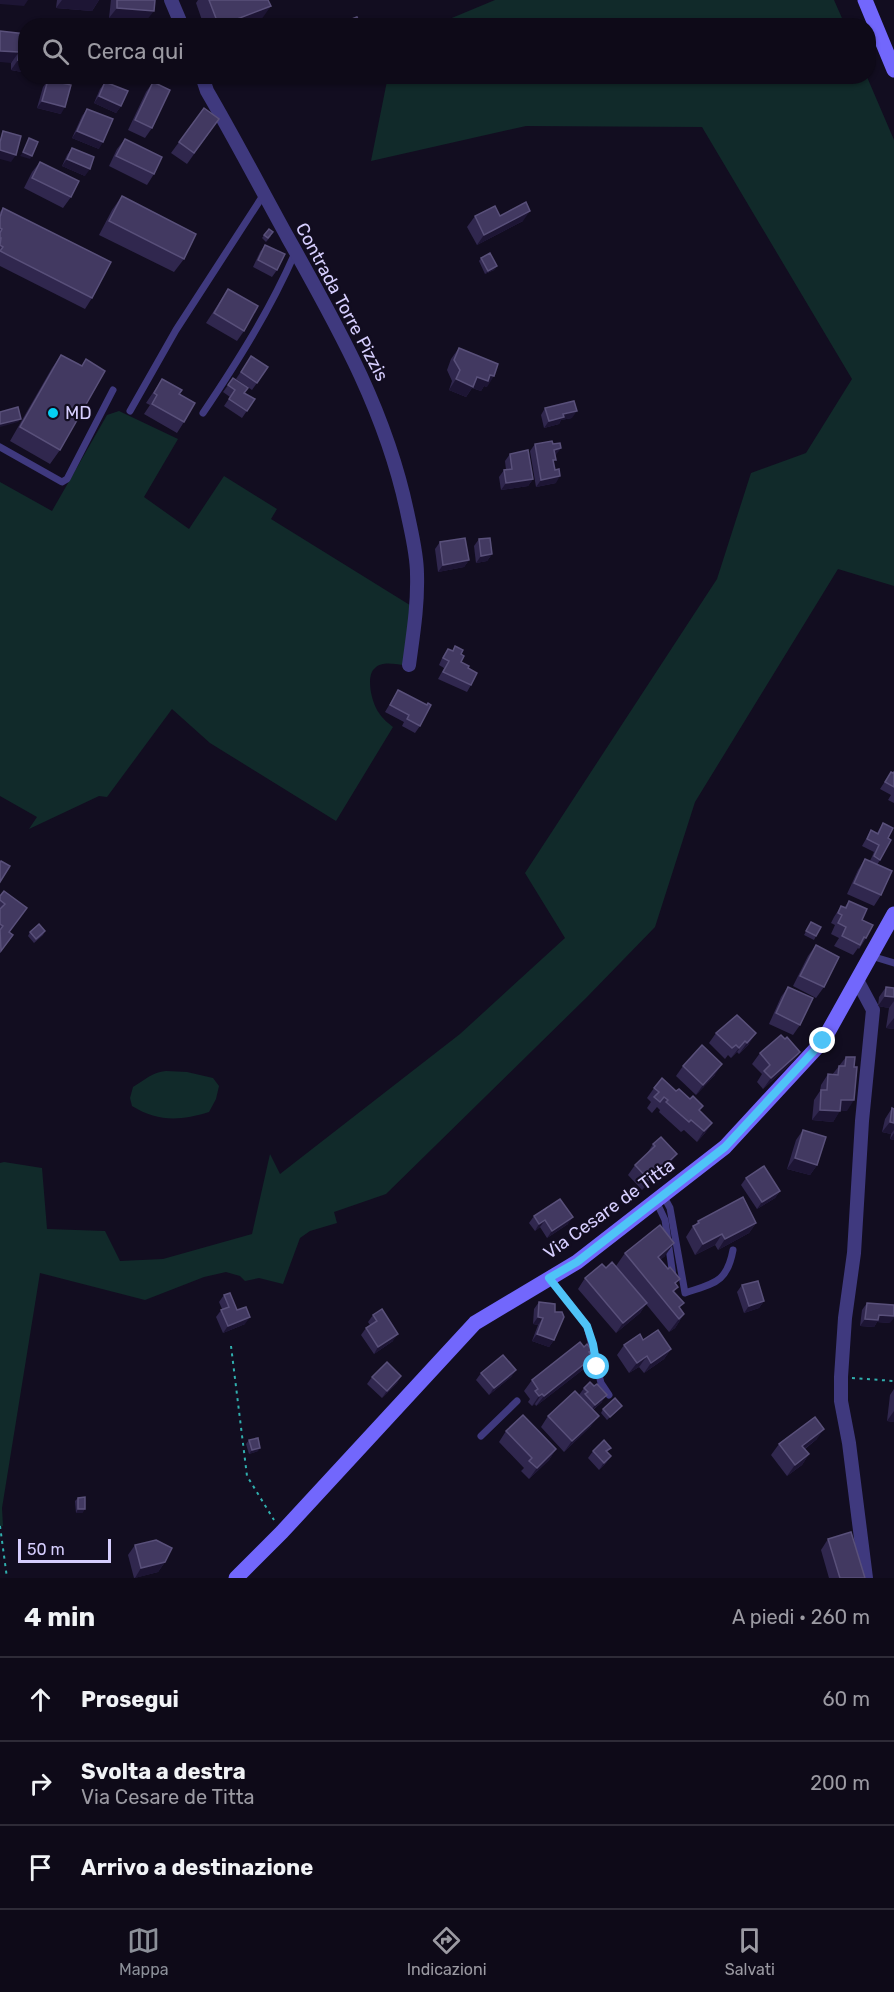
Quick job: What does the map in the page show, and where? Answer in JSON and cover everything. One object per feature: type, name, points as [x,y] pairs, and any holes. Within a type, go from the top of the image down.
[{"type":"street","points":[[171,0],[179,18]]},
{"type":"street","points":[[865,0],[872,18]]},
{"type":"street","points":[[876,27],[894,70]]},
{"type":"street","name":"Contrada Torre Pizzis","points":[[205,84],[340,330],[371,395],[401,480],[416,553],[417,575],[415,623],[409,665]]},
{"type":"street","name":"Via Cesare de Titta","points":[[236,1578],[282,1532],[475,1323],[577,1262],[725,1147],[823,1041],[894,914]]},
{"type":"street","points":[[857,980],[873,1010],[862,1121],[854,1253],[845,1318],[841,1377],[842,1401],[866,1578]]},
{"type":"lane","points":[[129,411],[176,330],[264,194]]},
{"type":"lane","points":[[203,413],[251,340],[278,293],[296,251]]},
{"type":"lane","points":[[0,447],[62,482],[67,479],[113,390]]},
{"type":"lane","points":[[871,956],[894,963]]},
{"type":"lane","points":[[659,1198],[670,1209],[685,1293],[726,1274],[733,1250]]},
{"type":"lane","points":[[659,1198],[665,1220],[674,1280]]},
{"type":"lane","points":[[549,1278],[587,1326],[599,1375],[609,1395]]},
{"type":"lane","points":[[481,1436],[518,1401]]},
{"type":"path","points":[[231,1346],[247,1476],[282,1532]]},
{"type":"path","points":[[841,1377],[894,1381]]},
{"type":"path","points":[[0,1526],[7,1578]]},
{"type":"green space","points":[[495,0],[834,0],[842,18],[452,18]]},
{"type":"green space","points":[[386,84],[870,84],[894,140],[894,586],[838,569],[695,802],[655,927],[386,1194],[334,1212],[337,1223],[310,1231],[300,1238],[283,1284],[259,1278],[245,1281],[240,1276],[226,1272],[204,1277],[145,1300],[40,1273],[2,1508],[3,1526],[0,1526],[0,1163],[42,1168],[47,1229],[105,1231],[120,1261],[163,1259],[252,1234],[270,1154],[280,1174],[460,1034],[565,938],[525,873],[717,579],[751,473],[806,453],[852,379],[702,127],[526,126],[371,161]]},
{"type":"green space","points":[[119,411],[178,439],[144,497],[189,529],[224,476],[277,509],[271,519],[413,607],[403,665],[381,664],[375,668],[370,677],[376,709],[393,727],[336,821],[210,743],[172,709],[107,797],[99,796],[29,829],[37,817],[0,796],[0,482],[52,511],[107,415]]},
{"type":"green space","points":[[166,1071],[187,1072],[213,1078],[219,1086],[216,1099],[209,1112],[188,1117],[169,1118],[151,1115],[132,1106],[130,1098],[133,1087],[153,1075]]},
{"type":"building","points":[[117,0],[155,0],[154,11],[117,8]]},
{"type":"building","points":[[209,0],[268,0],[271,6],[240,18],[216,18]]},
{"type":"building","points":[[0,31],[18,33],[18,52],[0,51]]},
{"type":"building","points":[[47,84],[71,85],[65,107],[42,101]]},
{"type":"building","points":[[104,84],[128,91],[121,106],[99,96]]},
{"type":"building","points":[[152,84],[170,90],[152,128],[135,120]]},
{"type":"building","points":[[204,108],[219,119],[194,153],[179,142]]},
{"type":"building","points":[[87,109],[113,119],[103,142],[77,131]]},
{"type":"building","points":[[3,131],[21,136],[16,155],[0,150]]},
{"type":"building","points":[[29,138],[38,142],[32,156],[23,152]]},
{"type":"building","points":[[125,139],[162,157],[154,174],[116,156]]},
{"type":"building","points":[[72,148],[94,157],[90,169],[67,159]]},
{"type":"building","points":[[40,162],[79,181],[71,197],[32,178]]},
{"type":"building","points":[[122,196],[196,234],[184,259],[109,221]]},
{"type":"building","points":[[526,202],[530,211],[484,235],[475,216],[495,206],[500,216]]},
{"type":"building","points":[[3,208],[111,262],[92,298],[0,251],[3,247],[0,245],[2,229],[0,228],[0,217]]},
{"type":"building","points":[[269,229],[273,232],[268,238],[264,235]]},
{"type":"building","points":[[265,245],[285,254],[277,270],[258,260]]},
{"type":"building","points":[[490,253],[497,266],[488,271],[481,258]]},
{"type":"building","points":[[228,289],[258,306],[244,331],[214,313]]},
{"type":"building","points":[[459,348],[498,364],[494,376],[490,375],[488,381],[477,377],[473,387],[456,379],[460,370],[454,360]]},
{"type":"building","name":"MD","points":[[61,355],[82,366],[86,359],[105,371],[60,450],[20,427]]},
{"type":"building","points":[[251,356],[268,367],[257,383],[241,372]]},
{"type":"building","points":[[233,378],[248,388],[244,393],[255,399],[247,411],[229,399],[235,390],[228,385]]},
{"type":"building","points":[[162,379],[182,390],[179,394],[195,403],[184,422],[152,404],[157,395],[154,393]]},
{"type":"building","points":[[574,401],[577,411],[563,414],[564,417],[549,421],[545,408]]},
{"type":"building","points":[[18,407],[21,419],[0,424],[0,412]]},
{"type":"building","points":[[552,441],[553,444],[560,443],[561,448],[554,450],[556,460],[553,460],[555,470],[559,469],[560,476],[541,480],[535,444]]},
{"type":"building","points":[[528,450],[533,479],[506,483],[504,470],[512,469],[510,454]]},
{"type":"building","points":[[465,538],[469,560],[443,565],[440,542]]},
{"type":"building","points":[[490,538],[492,554],[481,556],[479,539]]},
{"type":"building","points":[[455,646],[463,650],[461,654],[464,656],[461,662],[477,673],[471,685],[443,672],[449,661],[443,658],[448,649],[453,651]]},
{"type":"building","points":[[398,690],[431,705],[420,726],[407,719],[409,715],[390,705]]},
{"type":"building","points":[[891,772],[894,772],[894,787],[885,782]]},
{"type":"building","points":[[883,823],[893,828],[888,838],[891,840],[880,860],[874,856],[879,845],[867,839],[871,830],[878,834]]},
{"type":"building","points":[[865,859],[892,871],[881,895],[854,883]]},
{"type":"building","points":[[1,861],[10,866],[0,882],[0,863]]},
{"type":"building","points":[[4,891],[27,908],[9,932],[13,935],[1,951],[0,930],[3,926],[0,924],[0,909],[5,904],[0,900],[0,896]]},
{"type":"building","points":[[849,901],[867,909],[862,920],[873,925],[860,945],[842,936],[846,927],[838,923],[842,915],[838,913],[841,906],[846,908]]},
{"type":"building","points":[[811,922],[821,927],[816,936],[806,931]]},
{"type":"building","points":[[39,924],[45,931],[36,939],[30,932]]},
{"type":"building","points":[[816,945],[839,957],[824,987],[800,976]]},
{"type":"building","points":[[788,987],[813,998],[800,1025],[776,1013]]},
{"type":"building","points":[[886,987],[894,988],[894,997],[885,996]]},
{"type":"building","points":[[737,1015],[756,1033],[739,1048],[736,1045],[732,1048],[716,1033]]},
{"type":"building","points":[[781,1035],[785,1039],[787,1037],[800,1052],[771,1078],[764,1071],[770,1065],[760,1053]]},
{"type":"building","points":[[702,1045],[722,1064],[703,1085],[683,1066]]},
{"type":"building","points":[[846,1057],[855,1057],[854,1067],[857,1067],[854,1100],[841,1100],[840,1111],[820,1110],[821,1090],[827,1090],[828,1074],[838,1075],[839,1066],[845,1066]]},
{"type":"building","points":[[662,1078],[676,1091],[679,1089],[690,1099],[693,1096],[703,1106],[699,1110],[712,1123],[704,1131],[691,1120],[689,1122],[666,1102],[668,1100],[664,1097],[660,1102],[654,1097],[659,1092],[654,1088]]},
{"type":"building","points":[[892,1108],[894,1109],[894,1123],[890,1122]]},
{"type":"building","points":[[803,1130],[826,1137],[817,1165],[795,1158]]},
{"type":"building","points":[[661,1137],[677,1154],[649,1180],[635,1165]]},
{"type":"building","points":[[764,1166],[780,1191],[762,1202],[746,1178]]},
{"type":"building","points":[[743,1197],[756,1223],[725,1239],[722,1234],[703,1244],[693,1226],[699,1223],[698,1221]]},
{"type":"building","points":[[560,1199],[573,1217],[552,1231],[545,1220],[539,1224],[534,1216]]},
{"type":"building","points":[[660,1225],[674,1243],[658,1257],[680,1279],[675,1283],[678,1287],[673,1291],[684,1303],[679,1307],[684,1314],[679,1319],[625,1253]]},
{"type":"building","points":[[612,1262],[647,1303],[623,1323],[585,1278],[602,1264],[606,1268]]},
{"type":"building","points":[[758,1281],[764,1301],[749,1306],[742,1285]]},
{"type":"building","points":[[230,1293],[237,1310],[246,1307],[250,1317],[228,1326],[221,1310],[229,1307],[224,1295]]},
{"type":"building","points":[[539,1302],[555,1304],[555,1312],[562,1312],[564,1317],[554,1340],[537,1334],[543,1318],[538,1317]]},
{"type":"building","points":[[867,1303],[894,1305],[894,1316],[879,1315],[878,1320],[865,1319]]},
{"type":"building","points":[[382,1309],[398,1334],[378,1347],[366,1328],[377,1321],[373,1315]]},
{"type":"building","points":[[658,1330],[671,1349],[651,1363],[647,1356],[637,1363],[624,1345],[640,1334],[643,1340]]},
{"type":"building","points":[[580,1342],[584,1347],[587,1344],[592,1350],[589,1352],[593,1357],[544,1396],[542,1394],[539,1396],[535,1391],[538,1389],[532,1380]]},
{"type":"building","points":[[503,1355],[516,1370],[494,1388],[481,1373]]},
{"type":"building","points":[[387,1362],[401,1376],[387,1391],[372,1377]]},
{"type":"building","points":[[590,1382],[594,1386],[597,1384],[607,1395],[595,1405],[585,1394],[588,1392],[584,1388]]},
{"type":"building","points":[[575,1391],[599,1416],[572,1441],[548,1416]]},
{"type":"building","points":[[615,1398],[622,1406],[610,1417],[603,1409]]},
{"type":"building","points":[[523,1415],[556,1449],[537,1468],[529,1461],[532,1458],[506,1431]]},
{"type":"building","points":[[815,1417],[824,1429],[802,1446],[809,1454],[795,1465],[779,1444]]},
{"type":"building","points":[[258,1438],[260,1448],[252,1450],[249,1440]]},
{"type":"building","points":[[604,1440],[611,1448],[606,1451],[611,1456],[604,1463],[593,1451]]},
{"type":"building","points":[[85,1497],[85,1509],[78,1509],[78,1498]]},
{"type":"building","points":[[851,1532],[865,1578],[840,1578],[828,1539]]},
{"type":"building","points":[[156,1540],[172,1548],[165,1562],[141,1568],[135,1545]]},
{"type":"place","name":"MD","points":[[53,413]]},
{"type":"route","points":[[597,1367],[587,1326],[549,1278],[577,1262],[725,1147],[823,1041]]}]
